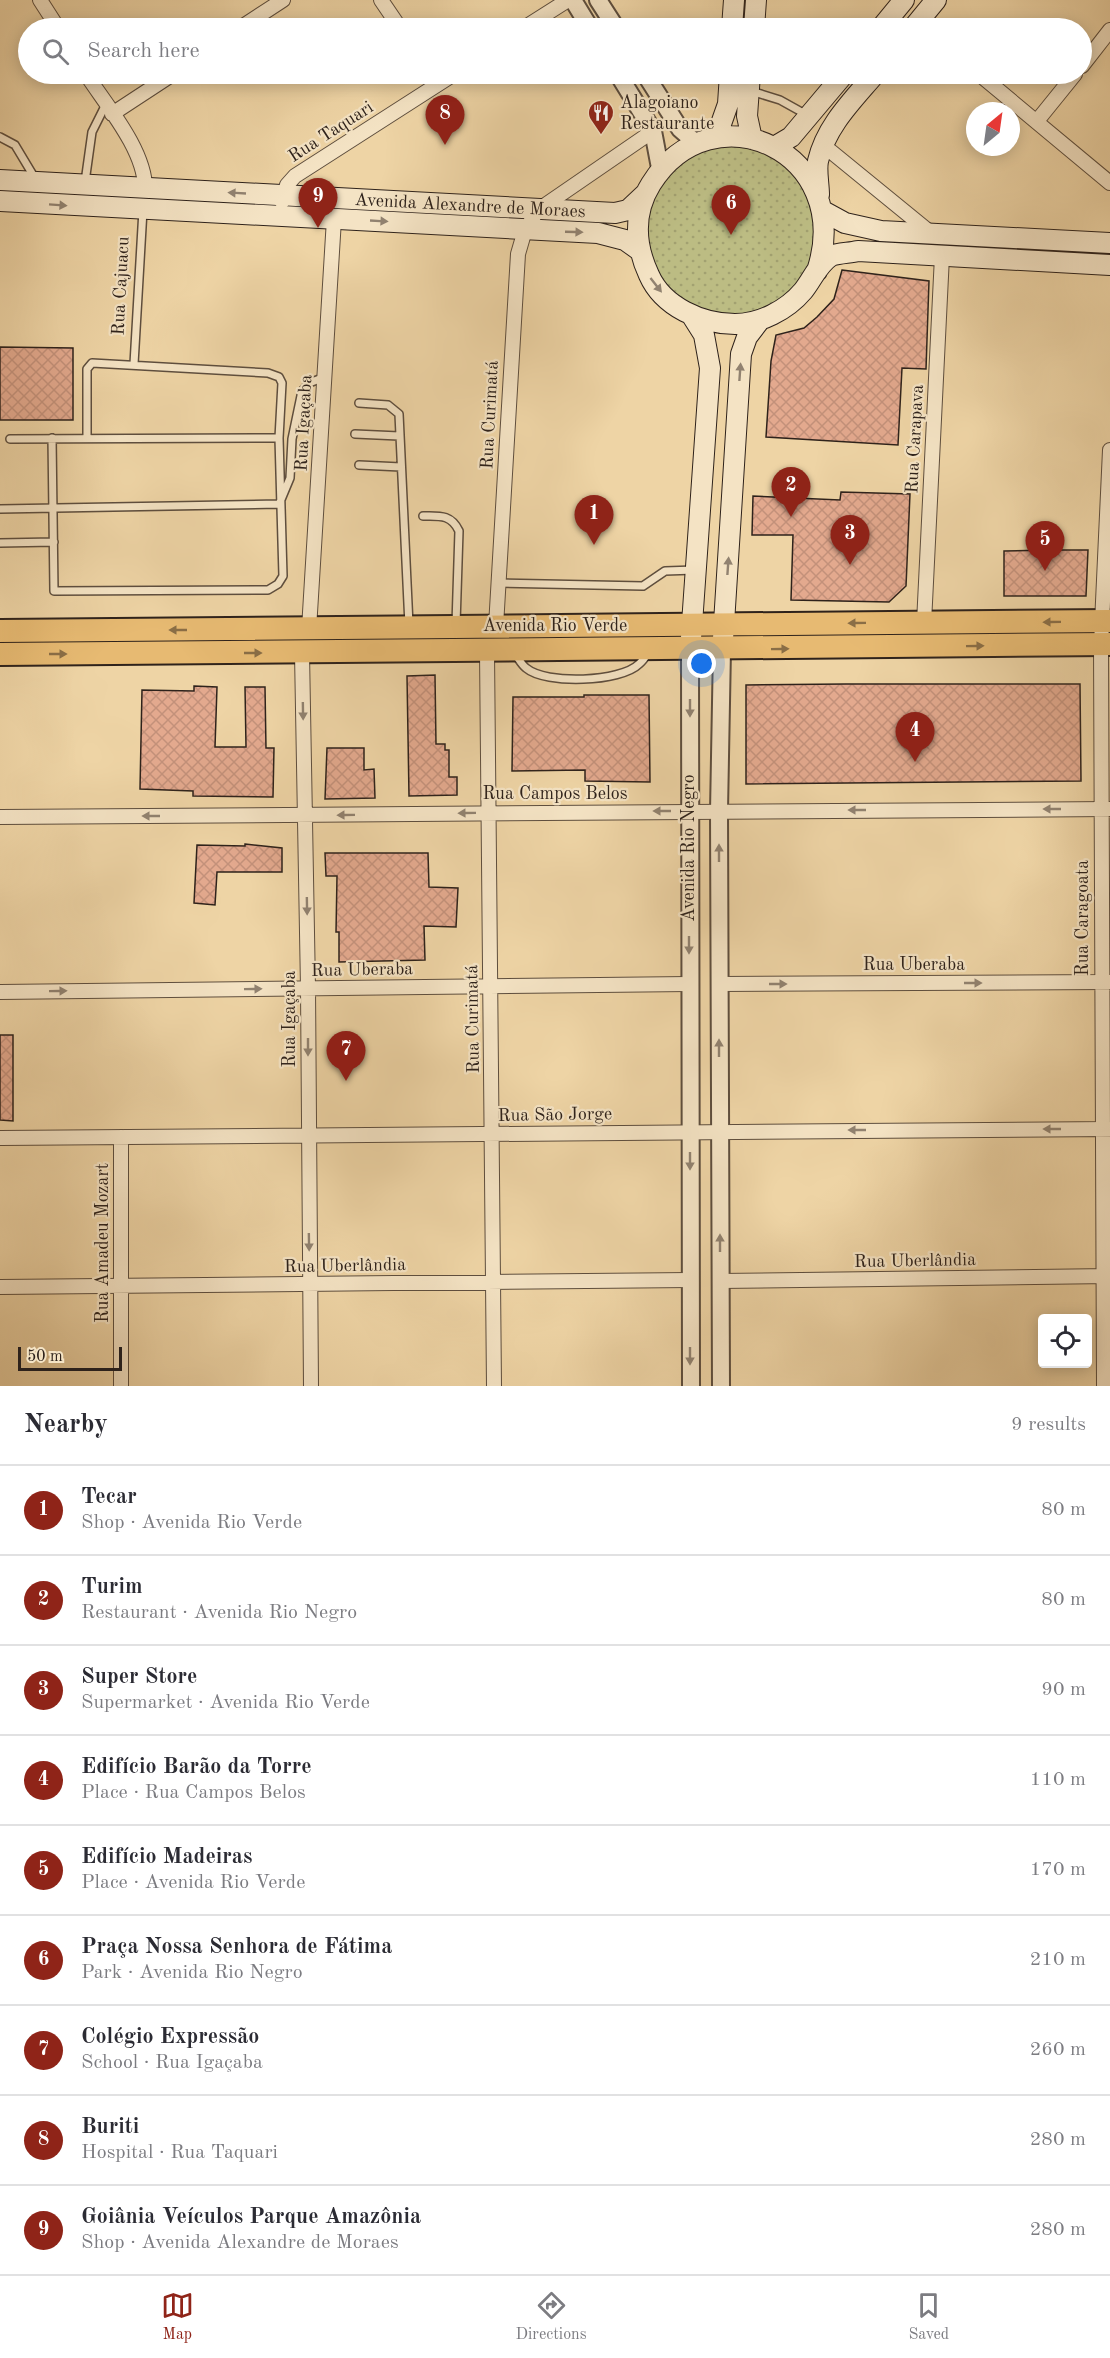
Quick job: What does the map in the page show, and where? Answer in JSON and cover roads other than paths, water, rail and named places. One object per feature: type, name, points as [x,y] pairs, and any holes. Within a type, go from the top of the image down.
[{"type":"main road","points":[[733,18],[734,0]]},
{"type":"main road","points":[[755,18],[756,0]]},
{"type":"main road","points":[[924,18],[936,0]]},
{"type":"main road","points":[[889,18],[902,1]]},
{"type":"main road","points":[[716,138],[728,104],[729,84]]},
{"type":"main road","points":[[749,84],[747,116],[752,139]]},
{"type":"main road","points":[[774,147],[791,137],[835,84]]},
{"type":"main road","points":[[817,271],[825,231],[818,163],[823,145],[836,121],[867,84]]},
{"type":"main road","points":[[1110,243],[881,231],[845,223],[821,204],[808,177],[793,160],[774,147],[752,139],[716,138],[696,143],[676,154],[660,168],[645,194],[637,231],[639,250],[650,277],[668,300],[692,316],[714,323],[737,324],[760,320],[783,309],[796,298],[832,256],[858,251],[1110,265]]},
{"type":"main road","name":"Avenida Alexandre de Moraes","points":[[0,180],[615,213],[628,210],[645,194]]},
{"type":"main road","name":"Avenida Alexandre de Moraes","points":[[0,201],[598,233],[625,240],[639,250]]},
{"type":"main road","name":"Avenida Rio Negro","points":[[690,649],[710,368],[704,335],[692,316]]},
{"type":"main road","name":"Avenida Rio Negro","points":[[722,649],[741,354],[747,337],[760,320]]},
{"type":"main road","name":"Avenida Rio Verde","points":[[0,631],[1105,621]]},
{"type":"main road","name":"Avenida Rio Verde","points":[[0,654],[513,652],[1105,644]]},
{"type":"street","points":[[40,0],[52,18]]},
{"type":"street","points":[[255,18],[283,0]]},
{"type":"street","points":[[381,0],[393,18]]},
{"type":"street","points":[[540,18],[568,0]]},
{"type":"street","points":[[573,0],[584,18]]},
{"type":"street","points":[[598,0],[610,18]]},
{"type":"street","points":[[1092,53],[1110,30]]},
{"type":"street","points":[[93,84],[138,155],[145,176],[146,188]]},
{"type":"street","points":[[109,109],[154,84]]},
{"type":"street","name":"Rua Taquari","points":[[282,195],[295,176],[426,84]]},
{"type":"street","points":[[624,84],[653,131],[660,168]]},
{"type":"street","points":[[652,84],[681,129],[696,143]]},
{"type":"street","points":[[991,84],[1110,183]]},
{"type":"street","points":[[1037,121],[1067,84]]},
{"type":"street","points":[[538,210],[653,131]]},
{"type":"street","points":[[823,145],[932,234]]},
{"type":"street","points":[[282,195],[282,216]]},
{"type":"street","name":"Rua Curimatá","points":[[496,626],[518,254],[525,230],[538,210]]},
{"type":"street","name":"Rua Igaçaba","points":[[309,629],[334,219]]},
{"type":"street","name":"Rua Carapava","points":[[924,623],[942,256]]},
{"type":"street","name":"Rua Caragoata","points":[[1104,1386],[1107,1276],[1105,621],[1110,450]]},
{"type":"street","name":"Avenida Rio Negro","points":[[690,649],[691,1386]]},
{"type":"street","name":"Avenida Rio Negro","points":[[721,1386],[719,811],[722,649]]},
{"type":"street","name":"Rua Igaçaba","points":[[302,652],[306,816],[311,1386]]},
{"type":"street","name":"Rua Curimatá","points":[[487,652],[494,1386]]},
{"type":"street","name":"Rua Campos Belos","points":[[0,817],[1106,809]]},
{"type":"street","name":"Rua Uberaba","points":[[719,984],[1106,982]]},
{"type":"street","name":"Rua Uberaba","points":[[0,992],[689,984]]},
{"type":"street","name":"Rua São Jorge","points":[[0,1138],[1106,1129]]},
{"type":"street","name":"Rua Amadeu Mozart","points":[[121,1137],[121,1386]]},
{"type":"street","name":"Rua Uberlândia","points":[[720,1281],[1107,1276]]},
{"type":"street","name":"Rua Uberlândia","points":[[0,1287],[690,1280]]},
{"type":"lane","points":[[752,84],[808,116]]},
{"type":"lane","points":[[85,184],[92,132],[109,109]]},
{"type":"lane","points":[[0,137],[15,145],[38,182]]},
{"type":"lane","name":"Rua Cajuacu","points":[[134,364],[143,210]]},
{"type":"lane","points":[[52,438],[54,591],[268,590],[278,584],[283,576],[279,504],[282,383],[279,377],[268,374],[185,370],[134,364],[96,363],[87,365],[87,438]]},
{"type":"lane","points":[[279,504],[290,478],[292,439],[302,391],[309,383],[325,376]]},
{"type":"lane","points":[[359,403],[395,408],[399,414],[409,627]]},
{"type":"lane","points":[[355,434],[399,436]]},
{"type":"lane","points":[[10,439],[279,438]]},
{"type":"lane","points":[[359,465],[401,467]]},
{"type":"lane","points":[[0,509],[53,506],[279,504]]},
{"type":"lane","points":[[423,516],[443,516],[453,520],[459,531],[457,626]]},
{"type":"lane","points":[[0,543],[54,542]]},
{"type":"lane","points":[[498,583],[643,586],[665,571],[696,571]]},
{"type":"place","name":"Alagoiano Restaurante","points":[[601,136]]},
{"type":"place","name":"Buriti","points":[[445,145]]},
{"type":"place","name":"Goiânia Veículos Parque Amazônia","points":[[318,228]]},
{"type":"place","name":"Praça Nossa Senhora de Fátima","points":[[731,235]]},
{"type":"place","name":"Turim","points":[[791,517]]},
{"type":"place","name":"Tecar","points":[[594,545]]},
{"type":"place","name":"Super Store","points":[[850,565]]},
{"type":"place","name":"Edifício Madeiras","points":[[1045,571]]},
{"type":"place","name":"Edifício Barão da Torre","points":[[915,762]]},
{"type":"place","name":"Colégio Expressão","points":[[346,1081]]}]
